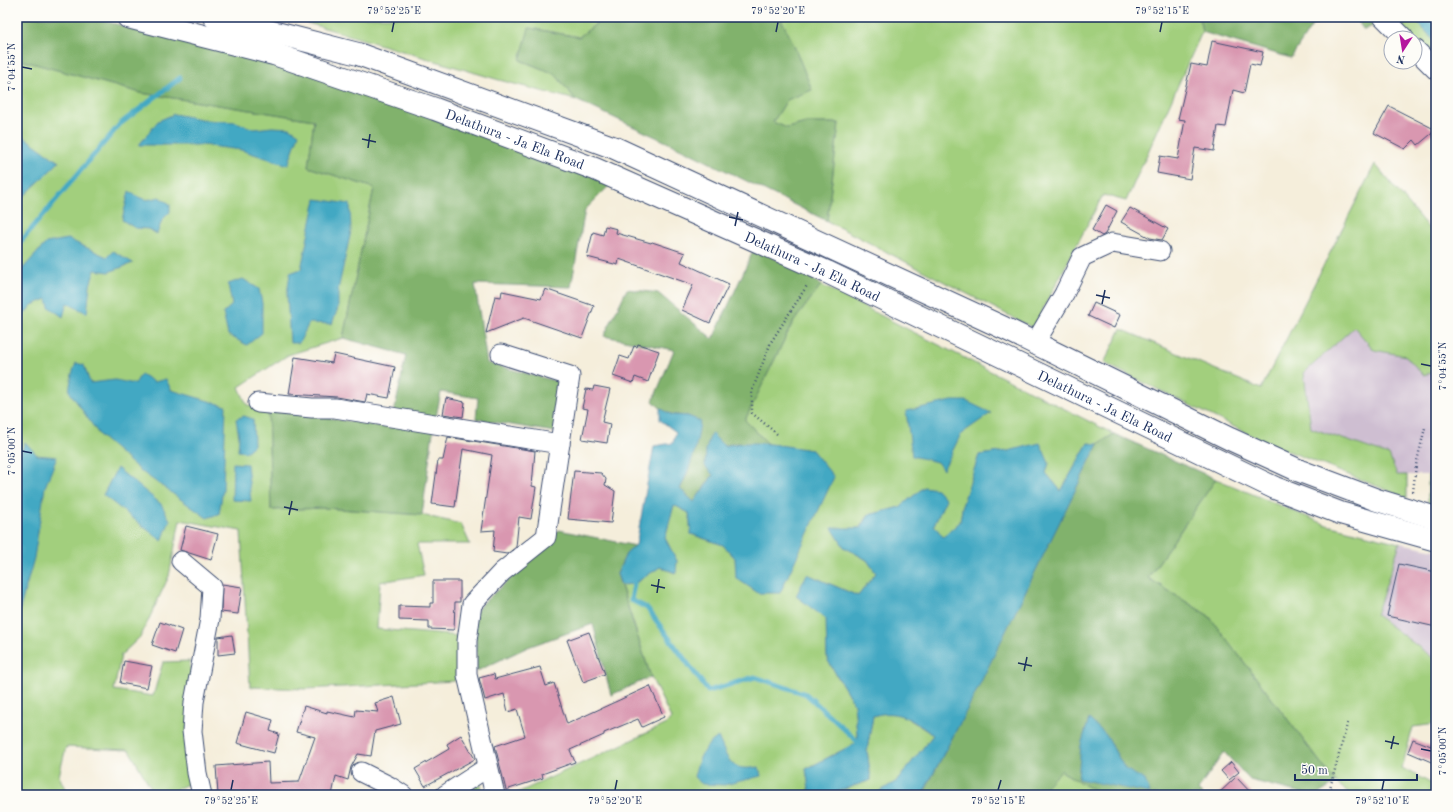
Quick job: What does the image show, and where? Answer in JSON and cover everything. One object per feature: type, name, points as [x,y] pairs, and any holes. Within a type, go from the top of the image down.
[{"type":"main road","name":"Delathura - Ja Ela Road","points":[[128,17],[274,54],[435,109],[595,169],[818,268],[1275,488],[1340,513],[1436,540]]},
{"type":"main road","name":"Delathura - Ja Ela Road","points":[[214,17],[358,54],[615,148],[1035,343],[1230,439],[1293,468],[1377,500],[1436,518]]},
{"type":"street","points":[[1383,17],[1396,30]]},
{"type":"street","points":[[1423,57],[1436,70]]},
{"type":"street","points":[[1035,343],[1064,294],[1082,257],[1112,243],[1160,251]]},
{"type":"street","points":[[495,795],[467,675],[467,641],[472,604],[502,572],[546,537],[570,376],[501,354]]},
{"type":"street","points":[[258,403],[312,408],[335,408],[560,444]]},
{"type":"street","points":[[181,561],[212,587],[210,619],[194,702],[192,731],[196,773],[202,795]]},
{"type":"street","points":[[445,795],[488,767]]},
{"type":"street","points":[[360,772],[389,786],[403,795]]},
{"type":"path","points":[[777,434],[752,413],[752,391],[771,342],[818,268]]},
{"type":"path","points":[[1411,510],[1416,465],[1425,428]]},
{"type":"path","points":[[1342,795],[1330,788],[1348,720]]},
{"type":"shaded area","points":[[1354,327],[1374,350],[1406,356],[1423,375],[1436,372],[1436,475],[1397,475],[1389,455],[1311,428],[1304,373]]},
{"type":"shaded area","points":[[1400,543],[1436,550],[1436,660],[1376,615]]},
{"type":"green space","points":[[17,17],[87,17],[289,66],[612,183],[585,210],[571,287],[475,284],[487,363],[563,383],[554,432],[476,419],[478,398],[441,392],[433,432],[422,515],[325,508],[271,510],[268,408],[391,428],[406,355],[343,338],[374,188],[308,167],[314,120],[141,93],[17,59]]},
{"type":"green space","points":[[288,17],[605,17],[579,37],[530,28],[520,60],[555,74],[576,100],[499,80]]},
{"type":"green space","points":[[605,17],[780,17],[793,43],[812,90],[787,100],[773,122],[787,128],[806,123],[839,123],[827,221],[688,152],[576,100],[555,74],[520,60],[529,28],[579,37]]},
{"type":"green space","points":[[780,17],[1199,17],[1202,32],[1126,201],[1103,195],[1033,328],[827,221],[839,123],[806,123],[787,128],[773,122],[787,100],[793,43]]},
{"type":"green space","points":[[1199,17],[1341,17],[1313,24],[1291,58],[1202,32]]},
{"type":"green space","points":[[1354,17],[1367,17],[1375,25],[1364,30]]},
{"type":"green space","points":[[1393,17],[1413,17],[1436,43],[1436,61],[1423,48],[1423,30],[1406,30]]},
{"type":"green space","points":[[17,59],[141,93],[314,120],[308,167],[374,188],[343,338],[288,355],[239,387],[247,405],[268,408],[271,510],[325,508],[422,515],[461,524],[470,544],[417,544],[424,575],[380,582],[377,629],[460,636],[455,681],[306,689],[250,687],[241,531],[180,520],[169,576],[141,636],[121,655],[114,690],[153,696],[163,662],[189,661],[200,725],[190,783],[164,795],[155,795],[129,750],[66,747],[59,776],[68,795],[17,795]]},
{"type":"green space","points":[[1375,164],[1436,237],[1436,372],[1423,375],[1406,356],[1374,350],[1354,327],[1304,373],[1311,428],[1389,455],[1397,475],[1407,475],[1407,498],[1265,442],[1104,363],[1121,329],[1261,389]]},
{"type":"green space","points":[[754,249],[800,270],[821,285],[792,324],[745,420],[769,445],[734,443],[724,446],[711,433],[713,475],[694,502],[680,489],[687,474],[688,416],[669,413],[661,409],[653,401],[674,350],[604,336],[627,289],[658,293],[713,339]]},
{"type":"green space","points":[[821,285],[1114,434],[1098,444],[1088,443],[1061,491],[1046,473],[1008,451],[979,455],[963,503],[960,522],[943,538],[934,525],[924,487],[900,507],[869,515],[844,547],[867,560],[876,573],[858,596],[807,574],[827,619],[827,659],[854,704],[858,742],[806,769],[810,795],[513,795],[666,724],[671,718],[651,677],[621,585],[634,584],[660,567],[675,573],[677,561],[665,538],[674,505],[689,513],[691,534],[723,545],[735,558],[737,578],[812,450],[769,445],[745,420],[792,324]]},
{"type":"green space","points":[[1114,434],[1216,479],[1148,578],[1209,616],[1336,783],[1317,795],[1309,795],[1250,780],[1224,752],[1198,790],[1203,795],[1102,795],[1061,771],[1046,786],[1051,795],[923,795],[1098,444]]},
{"type":"green space","points":[[1428,475],[1436,475],[1436,506],[1428,505]]},
{"type":"green space","points":[[1216,479],[1327,525],[1400,543],[1376,615],[1436,660],[1436,724],[1413,727],[1402,768],[1436,786],[1436,795],[1352,795],[1336,783],[1209,616],[1148,578]]},
{"type":"green space","points":[[559,530],[636,546],[626,554],[617,574],[651,677],[611,695],[593,624],[528,647],[477,671],[475,613],[481,605],[524,566]]},
{"type":"green space","points":[[881,713],[901,714],[933,735],[897,781],[873,795],[827,795],[871,780],[867,750],[873,716]]},
{"type":"green space","points":[[1061,771],[1102,795],[1051,795],[1046,786]]},
{"type":"green space","points":[[480,783],[484,795],[462,795]]},
{"type":"water","points":[[1413,17],[1436,17],[1436,43],[1414,18]]},
{"type":"water","points":[[174,114],[206,120],[236,122],[254,129],[272,127],[290,128],[299,134],[288,165],[241,150],[202,145],[139,145],[158,121]]},
{"type":"water","points":[[17,132],[59,162],[17,203]]},
{"type":"water","points":[[129,191],[143,199],[159,197],[170,204],[170,212],[162,220],[157,234],[148,229],[135,228],[122,220]]},
{"type":"water","points":[[316,199],[350,204],[351,231],[338,290],[338,308],[332,324],[309,323],[299,343],[290,343],[287,295],[290,273],[301,269]]},
{"type":"water","points":[[68,239],[107,257],[113,251],[133,263],[109,272],[95,270],[90,285],[87,313],[67,303],[63,317],[49,307],[47,299],[32,305],[21,318],[17,315],[17,275],[46,243]]},
{"type":"water","points":[[243,279],[259,289],[262,303],[262,333],[247,345],[228,335],[223,313],[232,305],[228,284]]},
{"type":"water","points":[[76,363],[84,365],[90,383],[115,380],[135,384],[141,374],[154,382],[166,379],[171,390],[226,406],[223,489],[219,514],[207,518],[142,472],[100,436],[69,391],[72,374]]},
{"type":"water","points":[[952,401],[966,401],[991,413],[961,434],[943,470],[937,462],[912,456],[906,411]]},
{"type":"water","points":[[660,408],[672,415],[688,416],[700,421],[693,456],[680,489],[694,502],[713,475],[705,466],[706,450],[711,433],[724,446],[757,443],[812,450],[834,477],[780,593],[758,593],[736,578],[735,558],[723,545],[691,534],[689,513],[674,505],[665,538],[677,561],[676,573],[660,567],[634,584],[621,585],[617,574],[626,554],[636,545],[654,446],[673,443],[676,432],[660,420]]},
{"type":"water","points":[[244,416],[253,419],[254,445],[246,452],[238,451],[239,437],[236,419]]},
{"type":"water","points":[[25,442],[37,455],[57,457],[45,487],[34,558],[18,616],[17,463]]},
{"type":"water","points":[[1040,443],[1049,463],[1046,473],[1061,491],[1088,443],[1098,444],[970,704],[922,795],[873,795],[897,781],[933,735],[905,717],[882,714],[873,716],[867,750],[871,780],[827,795],[810,795],[806,769],[858,742],[854,704],[827,659],[826,619],[796,596],[807,574],[858,596],[876,573],[867,560],[844,547],[832,528],[861,528],[869,515],[900,507],[924,487],[937,489],[946,499],[934,525],[943,537],[960,522],[963,503],[979,455],[1008,451]]},
{"type":"water","points":[[233,463],[247,464],[251,501],[232,500]]},
{"type":"water","points":[[117,468],[161,504],[170,520],[162,541],[103,495]]},
{"type":"water","points":[[1089,719],[1106,735],[1125,769],[1145,780],[1150,793],[1078,779],[1081,745]]},
{"type":"water","points":[[718,737],[731,763],[741,768],[759,767],[761,776],[724,785],[702,784],[694,777],[697,765],[705,749]]},
{"type":"building","points":[[1212,41],[1263,52],[1260,66],[1250,64],[1244,93],[1233,90],[1226,127],[1218,126],[1214,151],[1195,148],[1190,179],[1157,173],[1160,156],[1178,159],[1185,120],[1178,119],[1191,64],[1207,67]]},
{"type":"building","points":[[1389,106],[1436,130],[1418,145],[1414,140],[1405,149],[1374,133]]},
{"type":"building","points":[[1106,205],[1117,211],[1105,234],[1102,236],[1092,230]]},
{"type":"building","points":[[1130,208],[1168,229],[1162,240],[1150,238],[1121,222]]},
{"type":"building","points":[[605,226],[617,229],[616,233],[651,243],[652,242],[685,253],[681,262],[729,284],[710,323],[682,310],[693,285],[619,259],[618,265],[587,257],[593,232],[603,235]]},
{"type":"building","points":[[545,289],[594,306],[582,338],[524,318],[486,333],[495,296],[501,297],[502,291],[541,299]]},
{"type":"building","points":[[1094,303],[1120,315],[1114,328],[1088,316]]},
{"type":"building","points":[[638,344],[659,351],[648,382],[635,377],[633,383],[613,376],[620,356],[629,359],[634,346],[637,347]]},
{"type":"building","points":[[334,354],[395,367],[389,398],[367,394],[365,402],[337,397],[289,394],[295,357],[332,363]]},
{"type":"building","points":[[594,386],[610,389],[602,422],[610,424],[607,443],[582,439],[588,409],[582,408],[586,389],[593,390]]},
{"type":"building","points":[[446,398],[465,402],[463,417],[443,414]]},
{"type":"building","points":[[448,437],[535,451],[532,486],[536,487],[531,519],[519,517],[516,547],[507,554],[493,552],[495,530],[481,531],[492,455],[463,449],[455,507],[432,504],[438,460],[443,460]]},
{"type":"building","points":[[574,471],[601,473],[606,479],[605,485],[615,491],[611,523],[568,519]]},
{"type":"building","points":[[186,526],[218,534],[211,560],[180,550]]},
{"type":"building","points":[[1399,564],[1436,572],[1436,627],[1387,616]]},
{"type":"building","points":[[433,581],[460,581],[460,602],[455,602],[454,630],[429,629],[429,621],[399,620],[399,606],[430,607],[430,603],[433,603]]},
{"type":"building","points":[[222,584],[242,587],[238,614],[221,612]]},
{"type":"building","points":[[160,622],[182,630],[175,653],[152,645]]},
{"type":"building","points":[[589,632],[605,674],[583,682],[567,640]]},
{"type":"building","points":[[232,635],[235,653],[218,655],[218,637]]},
{"type":"building","points":[[124,661],[152,666],[147,688],[120,683]]},
{"type":"building","points":[[540,667],[546,686],[554,683],[567,724],[650,686],[664,717],[642,727],[638,719],[604,733],[604,735],[570,750],[575,762],[542,774],[543,778],[506,790],[495,746],[525,736],[517,709],[508,712],[504,694],[485,700],[479,678],[494,674],[495,679]]},
{"type":"building","points":[[394,697],[401,724],[375,731],[371,756],[358,754],[351,767],[348,780],[336,776],[332,795],[218,795],[216,766],[268,762],[269,783],[299,782],[315,737],[296,732],[304,706],[327,713],[327,711],[355,717],[356,710],[378,712],[375,703]]},
{"type":"building","points":[[246,712],[273,720],[270,731],[279,734],[274,753],[237,743]]},
{"type":"building","points":[[461,735],[475,759],[425,786],[415,769],[449,749],[447,744]]},
{"type":"building","points":[[1413,739],[1436,748],[1436,764],[1408,752]]},
{"type":"building","points":[[1231,762],[1239,772],[1229,780],[1221,771]]},
{"type":"building","points":[[1236,777],[1253,795],[1217,795]]},
{"type":"waterway","points":[[17,246],[120,124],[180,78]]},
{"type":"waterway","points":[[634,584],[631,600],[647,608],[708,691],[755,677],[806,694],[858,742]]}]
